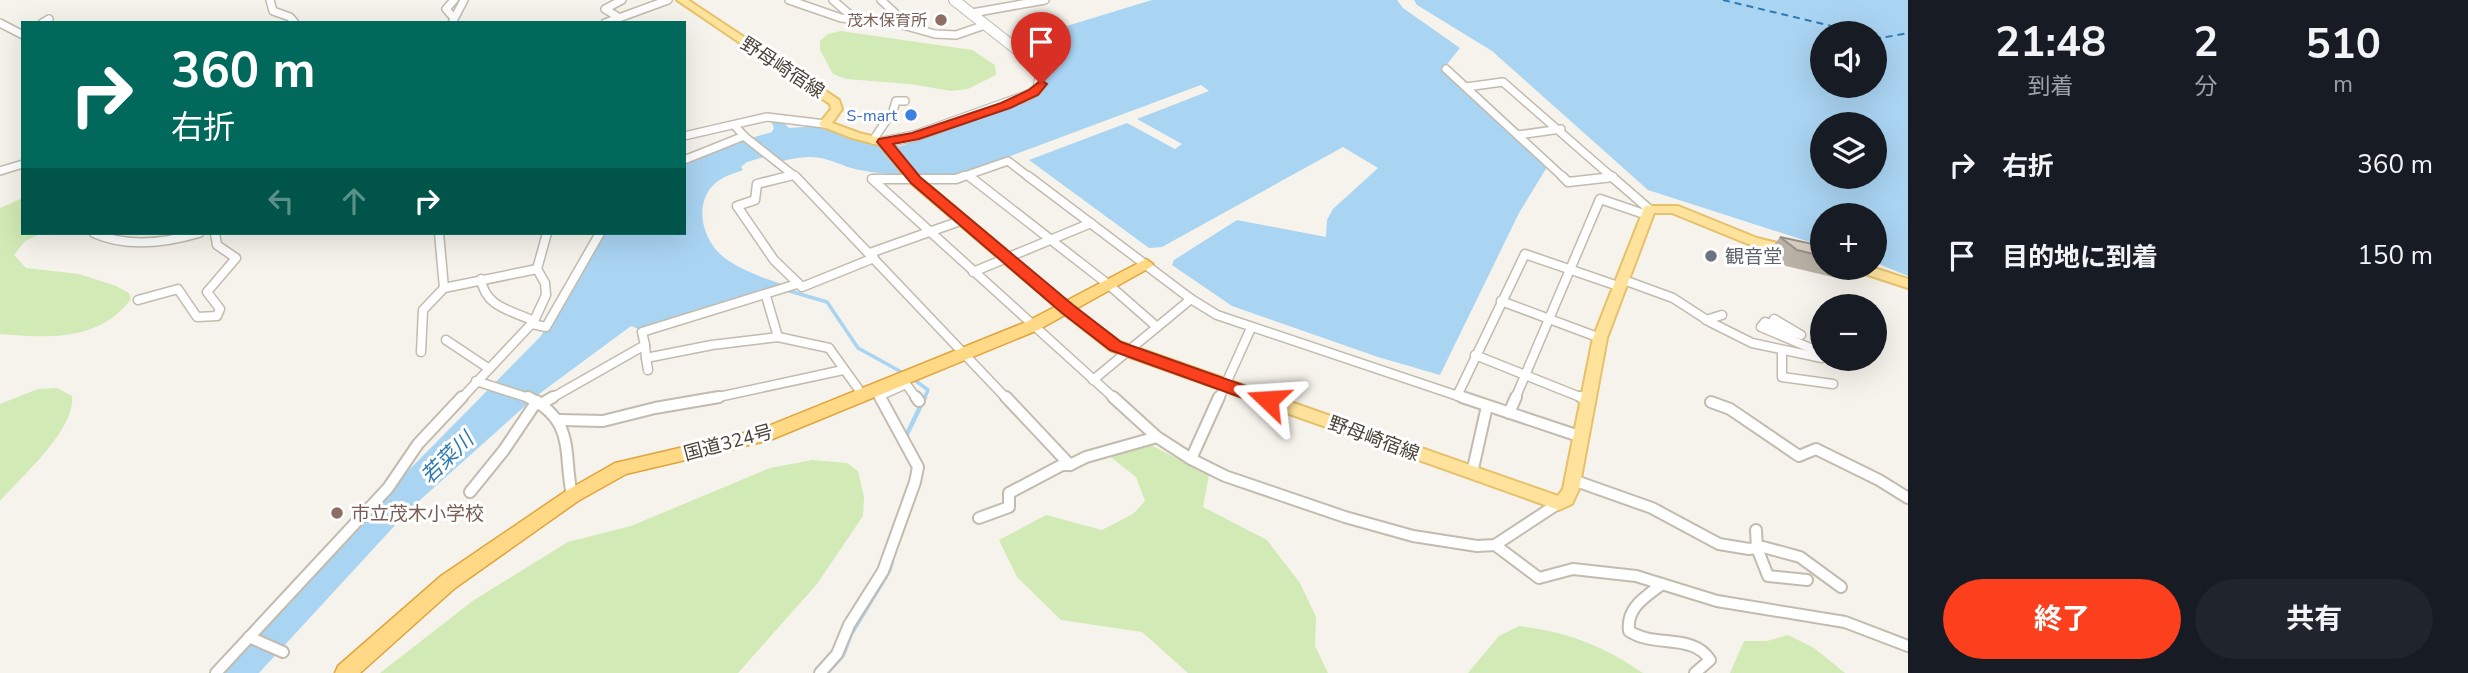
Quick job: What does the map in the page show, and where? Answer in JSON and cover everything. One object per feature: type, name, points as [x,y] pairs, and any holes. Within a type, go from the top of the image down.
[{"type":"highway","name":"国道324号","points":[[345,673],[448,582],[572,496],[621,468],[764,435],[1032,326],[1146,264]]},
{"type":"main road","name":"野母崎宿線","points":[[682,0],[835,102],[836,108],[825,124],[878,141],[913,177],[1067,309],[1115,346],[1559,503]]},
{"type":"main road","points":[[1559,503],[1566,499],[1573,480],[1579,436],[1600,338],[1648,212],[1674,209],[1753,241],[1810,255]]},
{"type":"main road","points":[[1887,277],[1908,284]]},
{"type":"street","points":[[270,0],[273,11],[290,17],[293,21]]},
{"type":"street","points":[[454,0],[446,9],[453,20],[464,0]]},
{"type":"street","points":[[618,17],[605,9],[622,0]]},
{"type":"street","points":[[610,21],[668,0]]},
{"type":"street","points":[[789,0],[858,21],[893,23],[948,35],[985,25]]},
{"type":"street","points":[[833,0],[858,21]]},
{"type":"street","points":[[881,0],[895,13],[893,23]]},
{"type":"street","points":[[878,141],[915,136],[1006,105],[1038,89],[1042,79],[1039,69],[954,0]]},
{"type":"street","points":[[972,13],[1045,0]]},
{"type":"street","points":[[0,23],[21,34]]},
{"type":"street","points":[[1446,69],[1568,182],[1612,177]]},
{"type":"street","points":[[1466,87],[1503,82],[1560,129],[1648,212]]},
{"type":"street","points":[[878,141],[897,101],[905,102]]},
{"type":"street","points":[[686,136],[767,117],[825,124]]},
{"type":"street","points":[[734,125],[745,137],[794,175],[1070,465]]},
{"type":"street","points":[[1518,135],[1560,129]]},
{"type":"street","points":[[686,159],[745,137]]},
{"type":"street","points":[[1559,503],[1495,545],[1477,546],[1389,531],[1268,492],[1191,459],[1157,437],[872,178],[969,176],[1008,160],[1191,299],[1217,315],[1579,436]]},
{"type":"street","points":[[0,171],[21,165]]},
{"type":"street","points":[[793,285],[768,256],[759,237],[737,206],[755,200],[757,184],[794,175]]},
{"type":"street","points":[[969,176],[1109,285],[1157,327]]},
{"type":"street","points":[[1509,413],[1600,199],[1648,212]]},
{"type":"street","points":[[648,370],[642,332],[793,285],[802,287],[963,220]]},
{"type":"street","points":[[973,272],[1091,223]]},
{"type":"street","points":[[100,235],[117,241],[150,241],[174,240],[192,235]]},
{"type":"street","points":[[138,300],[178,289],[197,317],[218,316],[220,309],[207,292],[236,258],[217,245],[215,235]]},
{"type":"street","points":[[439,235],[444,288]]},
{"type":"street","points":[[216,673],[388,488],[418,444],[475,381],[533,323],[547,297],[547,285],[537,269],[546,235]]},
{"type":"street","points":[[481,279],[483,293],[488,300],[546,327],[599,235]]},
{"type":"street","points":[[1457,396],[1525,254],[1673,298],[1706,320],[1752,343],[1810,354]]},
{"type":"street","points":[[421,352],[423,310],[444,288],[537,269]]},
{"type":"street","points":[[770,294],[778,337]]},
{"type":"street","points":[[1093,380],[1191,299]]},
{"type":"street","points":[[1501,301],[1600,338]]},
{"type":"street","points":[[1706,320],[1721,314]]},
{"type":"street","points":[[1774,318],[1801,335],[1765,323],[1761,327],[1810,350]]},
{"type":"street","points":[[1191,459],[1251,328]]},
{"type":"street","points":[[646,358],[712,345],[778,337],[829,348],[862,394]]},
{"type":"street","points":[[446,340],[488,368]]},
{"type":"street","points":[[470,492],[538,402],[645,345]]},
{"type":"street","points":[[1782,351],[1782,377],[1833,384]]},
{"type":"street","points":[[1475,355],[1586,400]]},
{"type":"street","points":[[475,381],[538,402],[560,420],[603,421],[843,370]]},
{"type":"street","points":[[820,673],[837,654],[849,625],[883,571],[915,482],[918,467],[879,396],[906,378],[919,401]]},
{"type":"street","points":[[1712,402],[1730,409],[1799,456],[1816,449],[1879,480],[1908,498]]},
{"type":"street","points":[[1472,473],[1487,406]]},
{"type":"street","points":[[560,420],[572,496]]},
{"type":"street","points":[[979,518],[1009,507],[1009,494],[1062,465],[1070,465],[1086,457],[1157,437]]},
{"type":"street","points":[[1573,480],[1652,508],[1712,542],[1801,557],[1841,587]]},
{"type":"street","points":[[1756,530],[1757,548],[1768,576],[1807,580]]},
{"type":"street","points":[[1495,545],[1539,578],[1566,570],[1583,569],[1636,576],[1717,601],[1844,622],[1908,646]]},
{"type":"street","points":[[1662,584],[1632,609],[1628,617],[1629,631],[1645,642],[1682,642],[1706,652],[1710,660],[1695,673]]},
{"type":"street","points":[[251,638],[283,652]]},
{"type":"green space","points":[[841,31],[972,50],[995,65],[996,75],[968,89],[951,91],[910,84],[846,79],[833,74],[820,50],[820,41],[828,34]]},
{"type":"green space","points":[[21,199],[21,235],[38,235],[25,241],[14,255],[26,268],[79,274],[116,286],[129,293],[131,299],[118,313],[88,330],[54,336],[0,334],[0,208]]},
{"type":"green space","points":[[57,388],[72,396],[71,409],[65,423],[45,452],[0,501],[0,404],[38,389]]},
{"type":"green space","points":[[1147,443],[1209,475],[1203,507],[1267,540],[1300,583],[1316,617],[1315,646],[1328,673],[1188,673],[1142,632],[1061,620],[1017,577],[999,540],[1046,515],[1102,530],[1133,514],[1145,501],[1136,477],[1108,455]]},
{"type":"green space","points":[[812,460],[847,463],[858,471],[864,497],[863,516],[817,584],[738,673],[380,673],[474,600],[568,542],[631,526],[770,468]]},
{"type":"green space","points":[[1519,626],[1584,641],[1643,673],[1468,673],[1499,636]]},
{"type":"green space","points":[[1788,635],[1814,648],[1845,673],[1730,673],[1744,641],[1767,641]]},
{"type":"water","name":"若菜川","points":[[1152,0],[1397,0],[1403,8],[1460,48],[1444,68],[1547,167],[1519,213],[1440,375],[1378,357],[1232,306],[1172,265],[1174,260],[1237,220],[1326,237],[1327,220],[1333,209],[1378,168],[1343,147],[1162,247],[1149,248],[1029,160],[1127,123],[1175,149],[1182,144],[1137,119],[1209,91],[1201,85],[965,173],[922,176],[888,174],[814,157],[782,161],[774,154],[747,162],[741,167],[743,170],[718,181],[709,190],[702,211],[703,223],[712,245],[729,261],[763,278],[785,285],[641,330],[631,326],[535,397],[410,509],[259,673],[223,673],[402,477],[541,336],[603,235],[686,235],[686,164],[717,148],[772,132],[774,128],[771,121],[782,121],[789,128],[818,126],[870,144],[901,146],[1024,102],[1043,91],[1045,75],[1039,62],[1014,42]]},
{"type":"water","points":[[1414,0],[1908,0],[1908,276],[1887,267],[1887,203],[1810,203],[1810,242],[1648,190],[1492,51],[1417,5]]},
{"type":"building","points":[[1780,237],[1810,243],[1810,253],[1797,250]]},
{"type":"waterway","points":[[786,290],[827,302],[858,348],[905,374]]},
{"type":"waterway","points":[[912,378],[928,390],[924,399]]},
{"type":"waterway","points":[[906,436],[925,397]]},
{"type":"waterway","points":[[919,484],[922,468]]},
{"type":"waterway","points":[[827,673],[843,655],[851,634],[889,571],[892,561]]},
{"type":"ferry route","points":[[1723,0],[1811,21]]},
{"type":"ferry route","points":[[1887,37],[1908,33]]},
{"type":"place","name":"茂木保育所","points":[[941,20]]},
{"type":"place","name":"S-mart","points":[[911,115]]},
{"type":"place","name":"観音堂","points":[[1711,256]]},
{"type":"place","name":"市立茂木小学校","points":[[337,513]]},
{"type":"route","points":[[1041,84],[1034,93],[1006,105],[915,136],[884,142],[915,180],[1067,309],[1115,346],[1268,400]]}]
